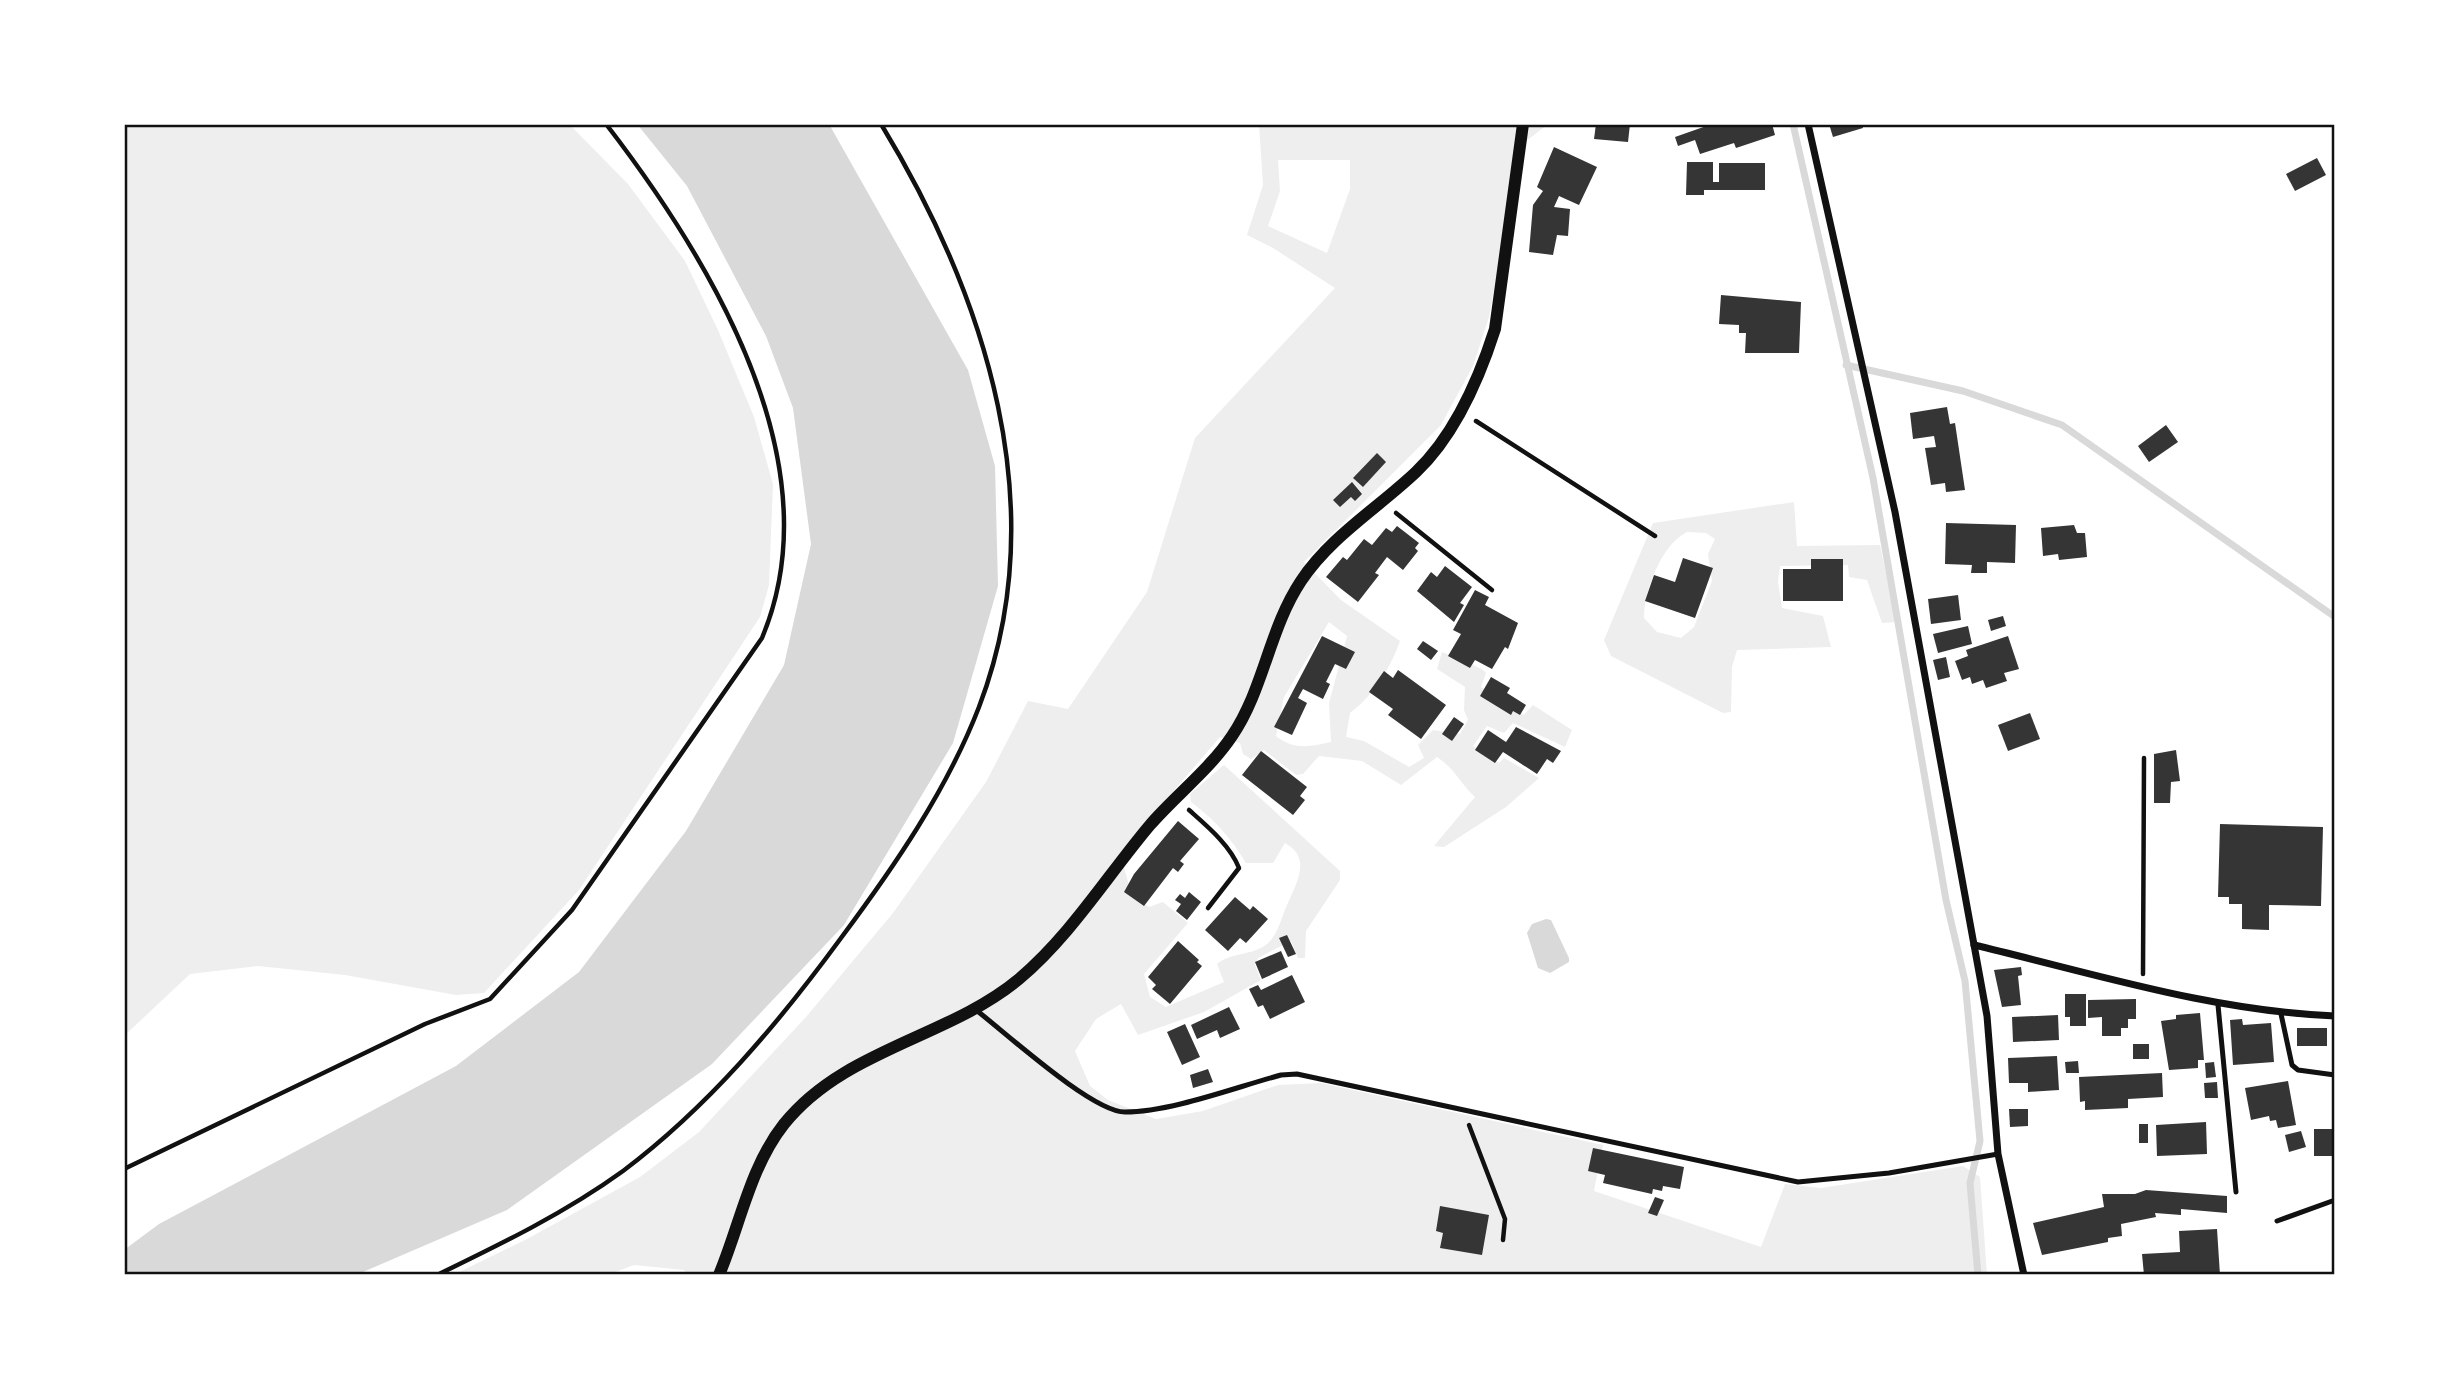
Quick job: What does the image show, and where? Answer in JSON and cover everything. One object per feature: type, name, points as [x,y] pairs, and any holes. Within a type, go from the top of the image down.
[{"type":"street","points":[[719,1275],[755,1174],[784,1124],[821,1088],[855,1066],[976,1010],[1020,978],[1068,930],[1176,797],[1231,737],[1252,699],[1272,636],[1301,581],[1326,551],[1418,470],[1460,411],[1485,361],[1495,329],[1523,124]]},
{"type":"street","points":[[1808,124],[1895,512],[1987,1016],[1998,1154],[2024,1275]]},
{"type":"street","points":[[1974,944],[2218,1005],[2281,1014],[2335,1016]]},
{"type":"lane","points":[[2218,1005],[2236,1192]]},
{"type":"lane","points":[[976,1010],[1095,1103],[1124,1112],[1176,1103],[1281,1074],[1297,1074],[1463,1107],[1798,1182],[1889,1173],[1998,1154]]},
{"type":"lane","points":[[2281,1014],[2292,1065],[2298,1070],[2335,1075]]},
{"type":"lane","points":[[2277,1221],[2335,1200]]},
{"type":"path","points":[[124,1169],[425,1024],[490,999],[572,910],[762,638],[771,617],[781,575],[784,542],[780,470],[770,427],[750,371],[715,291],[648,178],[606,124]]},
{"type":"path","points":[[437,1275],[523,1234],[623,1171],[732,1073],[774,1025],[887,876],[949,771],[980,704],[996,650],[1007,589],[1012,511],[1008,451],[1000,406],[965,296],[923,201],[881,124]]},
{"type":"path","points":[[1460,411],[1656,536]]},
{"type":"path","points":[[1381,502],[1492,590]]},
{"type":"path","points":[[2143,986],[2144,758]]},
{"type":"path","points":[[1176,797],[1208,827],[1235,858],[1239,868],[1208,908]]},
{"type":"path","points":[[1463,1107],[1505,1219],[1503,1240]]},
{"type":"shaded area","points":[[124,124],[569,124],[628,184],[685,261],[718,330],[754,417],[773,484],[769,585],[760,617],[579,890],[484,993],[456,995],[345,975],[258,966],[190,974],[124,1036]]},
{"type":"shaded area","points":[[637,124],[829,124],[968,370],[995,466],[998,586],[953,743],[844,925],[712,1064],[507,1210],[356,1275],[124,1275],[124,1250],[159,1224],[456,1066],[579,972],[686,831],[784,665],[811,544],[793,408],[766,336],[687,186]]},
{"type":"shaded area","points":[[1259,124],[1548,124],[1525,142],[1489,317],[1473,366],[1441,425],[1304,562],[1341,600],[1400,641],[1380,681],[1367,698],[1350,713],[1346,737],[1364,741],[1409,767],[1424,758],[1418,745],[1433,730],[1460,734],[1468,720],[1464,710],[1465,687],[1437,669],[1442,652],[1482,669],[1486,673],[1481,687],[1524,715],[1533,705],[1572,730],[1565,747],[1513,723],[1504,733],[1487,726],[1473,746],[1499,763],[1504,758],[1539,778],[1506,807],[1444,847],[1434,846],[1475,797],[1437,757],[1401,785],[1362,761],[1319,756],[1303,774],[1296,775],[1264,750],[1251,759],[1243,754],[1240,743],[1220,737],[1120,853],[1132,896],[1149,907],[1163,902],[1188,923],[1144,974],[1150,997],[1166,1007],[1224,982],[1217,964],[1230,957],[1258,949],[1271,940],[1298,879],[1298,856],[1285,843],[1273,863],[1246,863],[1221,829],[1191,802],[1190,794],[1224,765],[1340,871],[1340,880],[1306,931],[1305,958],[1298,958],[1291,941],[1258,958],[1255,965],[1261,980],[1204,1012],[1138,1035],[1121,1004],[1096,1019],[1075,1051],[1090,1086],[1108,1100],[1156,1119],[1203,1111],[1278,1085],[1321,1083],[1603,1145],[1594,1191],[1761,1247],[1785,1184],[1821,1188],[1963,1166],[1980,1177],[1987,1275],[687,1275],[684,1270],[634,1265],[607,1275],[453,1275],[527,1239],[640,1177],[699,1132],[806,1017],[893,913],[986,782],[1028,701],[1068,709],[1147,592],[1195,438],[1335,288],[1273,248],[1247,235],[1263,185]],"holes":[[[1278,160],[1350,160],[1350,189],[1327,253],[1268,226],[1280,191]],[[1329,622],[1347,636],[1329,703],[1331,742],[1309,746],[1289,744],[1276,736],[1284,697]]]},
{"type":"shaded area","points":[[1794,502],[1797,546],[1880,545],[1896,622],[1882,623],[1867,580],[1849,577],[1848,565],[1780,566],[1778,582],[1782,608],[1823,616],[1831,647],[1737,650],[1732,667],[1731,712],[1723,713],[1611,656],[1604,640],[1653,523]],"holes":[[[1687,532],[1706,533],[1715,539],[1708,554],[1712,581],[1694,627],[1681,638],[1657,632],[1644,618],[1647,594],[1656,569],[1678,538]]]},
{"type":"shaded area","points":[[1551,920],[1569,958],[1569,962],[1550,973],[1538,968],[1527,933],[1532,924]]},
{"type":"building","points":[[1596,124],[1630,124],[1628,142],[1594,139]]},
{"type":"building","points":[[1712,124],[1772,124],[1775,135],[1736,148],[1734,143],[1700,154],[1695,140],[1678,146],[1675,137]]},
{"type":"building","points":[[1829,124],[1862,124],[1863,128],[1833,137]]},
{"type":"building","points":[[1554,147],[1597,167],[1579,205],[1559,196],[1554,207],[1570,209],[1568,236],[1557,235],[1553,255],[1529,252],[1533,205],[1543,191],[1537,187]]},
{"type":"building","points":[[2317,158],[2326,175],[2295,191],[2286,174]]},
{"type":"building","points":[[1687,162],[1713,162],[1713,182],[1719,182],[1719,163],[1765,163],[1765,190],[1704,190],[1704,195],[1686,195]]},
{"type":"building","points":[[1721,295],[1801,302],[1799,353],[1745,353],[1746,333],[1739,333],[1739,325],[1719,324]]},
{"type":"building","points":[[1947,407],[1950,424],[1955,423],[1965,490],[1946,492],[1945,483],[1931,485],[1925,448],[1936,447],[1934,436],[1913,439],[1910,413]]},
{"type":"building","points":[[2166,425],[2178,442],[2149,462],[2138,446]]},
{"type":"building","points":[[1377,453],[1386,462],[1363,487],[1353,478]]},
{"type":"building","points":[[1352,482],[1362,494],[1355,501],[1351,497],[1340,507],[1333,500]]},
{"type":"building","points":[[1946,523],[2016,525],[2015,563],[1987,562],[1987,573],[1971,573],[1972,565],[1945,564]]},
{"type":"building","points":[[2074,525],[2077,533],[2085,533],[2087,557],[2059,560],[2058,554],[2043,556],[2041,528]]},
{"type":"building","points":[[1397,526],[1419,543],[1415,548],[1418,551],[1403,570],[1387,557],[1375,573],[1379,575],[1358,602],[1326,577],[1343,557],[1347,560],[1364,539],[1372,545],[1386,528],[1392,532]]},
{"type":"building","points":[[1683,558],[1713,568],[1695,618],[1645,601],[1654,575],[1675,582]]},
{"type":"building","points":[[1811,559],[1843,559],[1843,601],[1783,601],[1783,569],[1811,569]]},
{"type":"building","points":[[1445,566],[1472,587],[1460,603],[1464,605],[1454,622],[1417,591],[1431,572],[1437,577]]},
{"type":"building","points":[[1475,590],[1489,597],[1485,605],[1518,623],[1508,649],[1505,647],[1492,669],[1475,660],[1470,668],[1448,656],[1461,634],[1453,630]]},
{"type":"building","points":[[1958,595],[1961,620],[1931,624],[1928,599]]},
{"type":"building","points":[[2003,616],[2006,626],[1991,631],[1988,620]]},
{"type":"building","points":[[1968,626],[1972,644],[1938,653],[1933,634]]},
{"type":"building","points":[[1322,636],[1355,652],[1346,669],[1335,664],[1326,682],[1330,684],[1323,699],[1303,689],[1298,698],[1307,703],[1292,735],[1274,727]]},
{"type":"building","points":[[2008,636],[2019,669],[2004,673],[2007,681],[1986,688],[1983,680],[1972,684],[1970,677],[1962,680],[1955,661],[1968,656],[1966,650]]},
{"type":"building","points":[[1423,641],[1438,651],[1431,660],[1417,649]]},
{"type":"building","points":[[1946,657],[1950,677],[1938,680],[1933,660]]},
{"type":"building","points":[[1398,670],[1446,705],[1421,739],[1388,715],[1393,709],[1369,692],[1384,671],[1393,678]]},
{"type":"building","points":[[1491,677],[1510,688],[1507,693],[1526,705],[1520,715],[1513,711],[1511,715],[1480,696]]},
{"type":"building","points":[[2030,713],[2040,739],[2008,751],[1998,725]]},
{"type":"building","points":[[1454,717],[1464,724],[1452,741],[1442,734]]},
{"type":"building","points":[[1516,727],[1561,751],[1553,763],[1547,759],[1537,774],[1503,752],[1495,763],[1475,750],[1488,730],[1506,742]]},
{"type":"building","points":[[2176,750],[2180,781],[2171,782],[2170,803],[2154,803],[2154,754]]},
{"type":"building","points":[[1261,751],[1307,787],[1300,796],[1305,800],[1293,815],[1242,775]]},
{"type":"building","points":[[1178,821],[1199,839],[1180,861],[1184,864],[1178,872],[1173,868],[1144,906],[1124,892],[1134,874]]},
{"type":"building","points":[[2220,824],[2323,827],[2321,906],[2269,905],[2269,930],[2242,929],[2242,904],[2229,904],[2229,897],[2218,897]]},
{"type":"building","points":[[1189,892],[1201,902],[1187,920],[1176,911],[1181,904],[1175,900],[1180,894],[1185,898]]},
{"type":"building","points":[[1235,897],[1250,910],[1253,906],[1268,919],[1246,943],[1240,938],[1228,951],[1205,930]]},
{"type":"building","points":[[1287,935],[1296,954],[1288,957],[1279,938]]},
{"type":"building","points":[[1178,941],[1202,966],[1170,1004],[1152,989],[1156,985],[1148,977]]},
{"type":"building","points":[[1281,951],[1288,967],[1262,979],[1255,962]]},
{"type":"building","points":[[2021,967],[2022,975],[2018,976],[2021,1005],[2002,1007],[1994,970]]},
{"type":"building","points":[[1292,975],[1305,1002],[1270,1019],[1263,1005],[1258,1007],[1249,989],[1258,985],[1261,990]]},
{"type":"building","points":[[2065,994],[2086,994],[2086,1026],[2070,1026],[2070,1017],[2065,1017]]},
{"type":"building","points":[[2136,999],[2136,1019],[2128,1019],[2128,1028],[2121,1028],[2121,1036],[2102,1036],[2102,1017],[2088,1018],[2088,1000]]},
{"type":"building","points":[[1229,1007],[1240,1029],[1220,1038],[1217,1030],[1197,1039],[1191,1025]]},
{"type":"building","points":[[2200,1013],[2204,1060],[2198,1060],[2198,1068],[2169,1070],[2161,1021],[2176,1019],[2176,1015]]},
{"type":"building","points":[[2058,1015],[2059,1040],[2013,1042],[2012,1017]]},
{"type":"building","points":[[2242,1019],[2243,1025],[2271,1023],[2274,1062],[2233,1065],[2230,1020]]},
{"type":"building","points":[[1185,1024],[1200,1057],[1182,1065],[1167,1032]]},
{"type":"building","points":[[2297,1028],[2327,1028],[2327,1046],[2297,1046]]},
{"type":"building","points":[[2133,1044],[2149,1044],[2149,1059],[2133,1059]]},
{"type":"building","points":[[2057,1056],[2059,1090],[2028,1092],[2028,1083],[2009,1083],[2008,1058]]},
{"type":"building","points":[[2078,1061],[2079,1073],[2066,1073],[2065,1062]]},
{"type":"building","points":[[2214,1062],[2216,1077],[2206,1078],[2205,1063]]},
{"type":"building","points":[[1208,1069],[1213,1082],[1193,1088],[1190,1075]]},
{"type":"building","points":[[2162,1073],[2163,1097],[2128,1099],[2128,1108],[2085,1110],[2085,1101],[2080,1102],[2079,1077]]},
{"type":"building","points":[[2288,1081],[2296,1125],[2278,1128],[2276,1120],[2270,1121],[2269,1116],[2251,1120],[2245,1088]]},
{"type":"building","points":[[2217,1082],[2218,1098],[2205,1098],[2204,1083]]},
{"type":"building","points":[[2009,1109],[2028,1109],[2028,1126],[2010,1127]]},
{"type":"building","points":[[2206,1122],[2207,1154],[2157,1156],[2156,1125]]},
{"type":"building","points":[[2139,1124],[2148,1124],[2148,1143],[2139,1143]]},
{"type":"building","points":[[2314,1129],[2335,1129],[2335,1156],[2314,1156]]},
{"type":"building","points":[[2301,1131],[2306,1147],[2289,1152],[2285,1135]]},
{"type":"building","points":[[1593,1148],[1684,1167],[1680,1189],[1663,1186],[1662,1191],[1653,1189],[1652,1194],[1603,1183],[1605,1175],[1588,1171]]},
{"type":"building","points":[[2146,1190],[2227,1196],[2227,1213],[2181,1209],[2181,1215],[2155,1213],[2156,1217],[2121,1224],[2122,1236],[2108,1238],[2108,1242],[2042,1255],[2033,1223],[2104,1207],[2102,1194],[2135,1194]]},
{"type":"building","points":[[1655,1197],[1664,1200],[1657,1216],[1648,1213]]},
{"type":"building","points":[[1440,1206],[1489,1215],[1482,1255],[1440,1248],[1443,1233],[1436,1231]]},
{"type":"building","points":[[2217,1229],[2220,1275],[2144,1275],[2142,1254],[2180,1252],[2179,1231]]},
{"type":"waterway","points":[[1793,124],[1873,478],[1946,900],[1965,981],[1980,1141],[1970,1183],[1978,1275]]},
{"type":"waterway","points":[[1846,365],[1963,391],[2062,425],[2335,617]]}]
